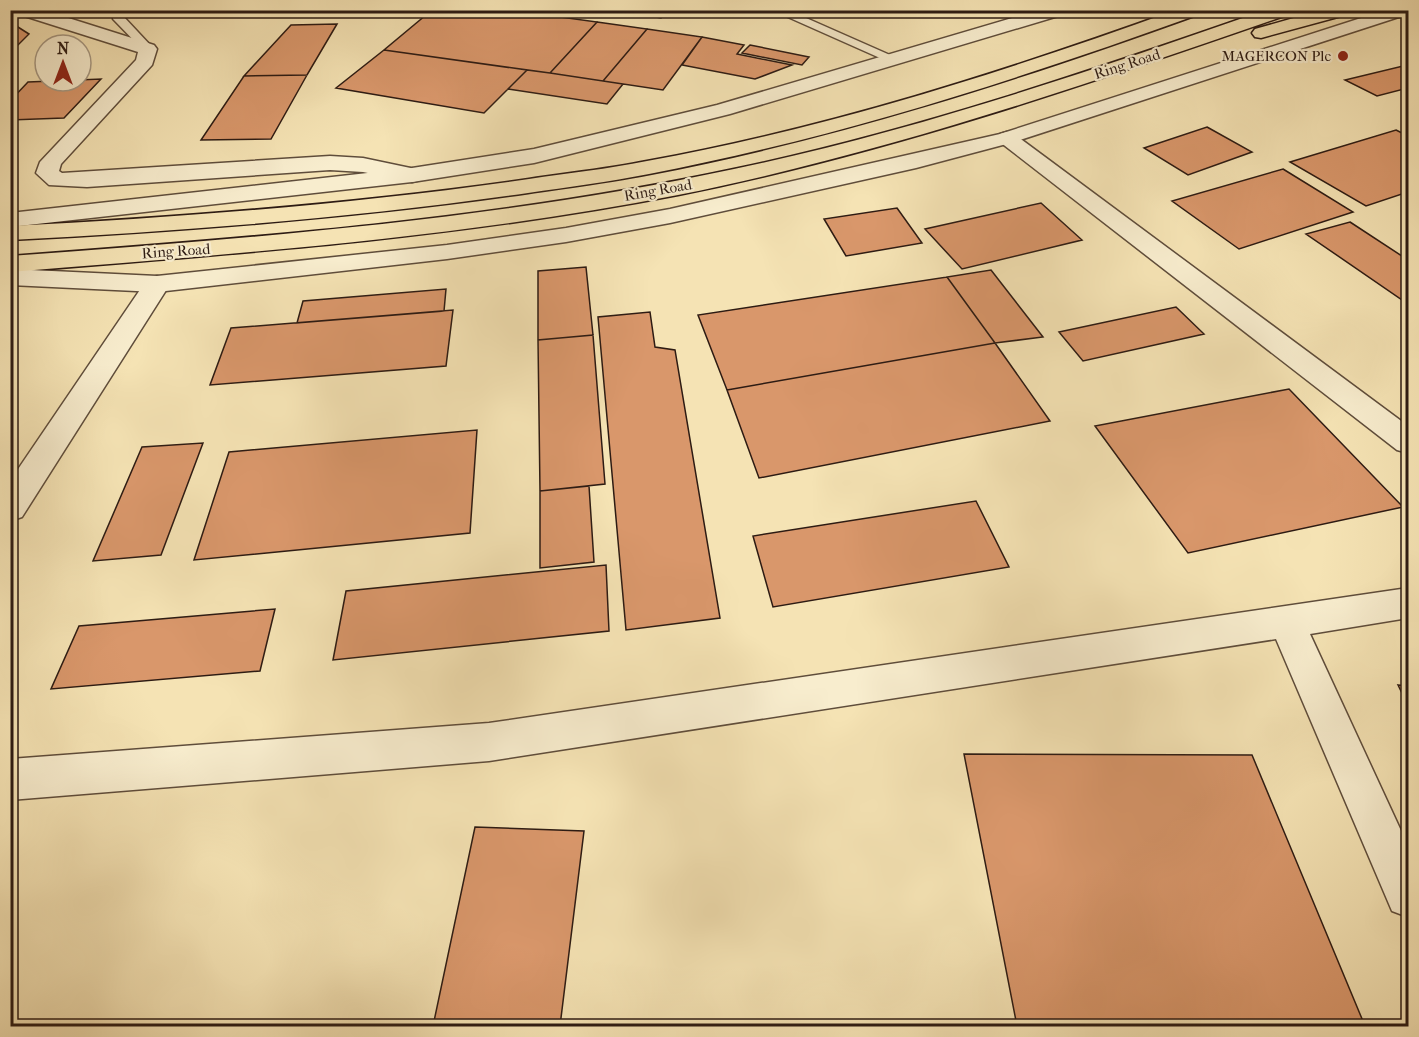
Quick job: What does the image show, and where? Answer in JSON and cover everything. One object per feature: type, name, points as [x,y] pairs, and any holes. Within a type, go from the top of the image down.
[{"type":"highway","name":"Ring Road","points":[[10,232],[150,226],[327,213],[496,192],[657,167],[783,138],[904,106],[1094,47],[1194,10]]},
{"type":"highway","name":"Ring Road","points":[[10,264],[325,239],[502,218],[679,186],[794,162],[929,127],[1136,61],[1284,10]]},
{"type":"highway","points":[[1136,61],[1296,25],[1343,10]]},
{"type":"street","points":[[24,10],[148,49],[146,61],[51,162],[47,173],[57,180],[87,180],[330,163],[363,165],[412,176]]},
{"type":"street","points":[[10,220],[412,176],[534,156],[619,138],[723,110],[1059,10]]},
{"type":"street","points":[[10,277],[157,284],[447,252],[566,235],[670,216],[916,161],[1006,138],[1202,73],[1405,10]]},
{"type":"street","points":[[1006,138],[1408,442]]},
{"type":"street","points":[[10,508],[157,284]]},
{"type":"street","points":[[10,780],[489,742],[1408,603]]},
{"type":"street","points":[[1286,621],[1408,895]]},
{"type":"lane","points":[[119,10],[117,17],[148,49]]},
{"type":"lane","points":[[777,10],[893,59]]},
{"type":"building","points":[[432,10],[509,10],[597,22],[550,73],[384,50]]},
{"type":"building","points":[[615,10],[669,10],[661,18]]},
{"type":"building","points":[[10,22],[29,34],[10,53]]},
{"type":"building","points":[[597,22],[647,29],[603,81],[550,73]]},
{"type":"building","points":[[337,24],[307,75],[244,76],[291,25]]},
{"type":"building","points":[[647,29],[702,37],[663,90],[603,81]]},
{"type":"building","points":[[702,37],[744,45],[737,54],[792,65],[755,79],[682,65]]},
{"type":"building","points":[[750,45],[809,57],[802,65],[742,53]]},
{"type":"building","points":[[384,50],[527,70],[484,113],[336,88]]},
{"type":"building","points":[[1403,66],[1408,68],[1408,88],[1377,96],[1345,80]]},
{"type":"building","points":[[527,70],[623,84],[607,104],[508,89]]},
{"type":"building","points":[[307,75],[271,139],[201,140],[244,76]]},
{"type":"building","points":[[93,79],[101,79],[93,87]]},
{"type":"building","points":[[28,82],[33,82],[33,93],[88,93],[64,118],[10,120],[10,101]]},
{"type":"building","points":[[1207,127],[1252,152],[1188,175],[1144,148]]},
{"type":"building","points":[[1396,130],[1408,136],[1408,192],[1366,206],[1290,162]]},
{"type":"building","points":[[1283,169],[1353,212],[1239,249],[1172,201]]},
{"type":"building","points":[[1041,203],[1082,240],[962,269],[925,229]]},
{"type":"building","points":[[897,208],[922,243],[846,256],[824,219]]},
{"type":"building","points":[[1350,222],[1408,260],[1408,304],[1306,234]]},
{"type":"building","points":[[586,267],[593,335],[538,340],[538,271]]},
{"type":"building","points":[[991,270],[1043,337],[995,343],[947,277]]},
{"type":"building","points":[[947,277],[995,343],[727,390],[698,315]]},
{"type":"building","points":[[446,289],[444,311],[297,323],[303,301]]},
{"type":"building","points":[[1176,307],[1204,334],[1083,361],[1059,332]]},
{"type":"building","points":[[453,310],[446,366],[210,385],[231,328]]},
{"type":"building","points":[[650,312],[655,347],[675,350],[720,618],[626,630],[598,317]]},
{"type":"building","points":[[593,335],[605,484],[540,491],[538,340]]},
{"type":"building","points":[[995,343],[1050,421],[759,478],[727,390]]},
{"type":"building","points":[[1289,389],[1403,507],[1188,553],[1095,426]]},
{"type":"building","points":[[477,430],[470,533],[194,560],[229,452]]},
{"type":"building","points":[[203,443],[161,555],[93,561],[142,447]]},
{"type":"building","points":[[589,486],[594,562],[540,568],[540,491]]},
{"type":"building","points":[[976,501],[1009,567],[773,607],[753,536]]},
{"type":"building","points":[[606,565],[609,631],[333,660],[346,591]]},
{"type":"building","points":[[275,609],[260,671],[51,689],[79,626]]},
{"type":"building","points":[[1398,685],[1408,686],[1408,706]]},
{"type":"building","points":[[964,754],[1252,755],[1365,1026],[1017,1026]]},
{"type":"building","points":[[475,827],[584,831],[560,1026],[433,1026]]},
{"type":"building","points":[[350,1021],[349,1026],[272,1026]]},
{"type":"place","name":"MAGERCON Plc","points":[[1343,56]]}]
